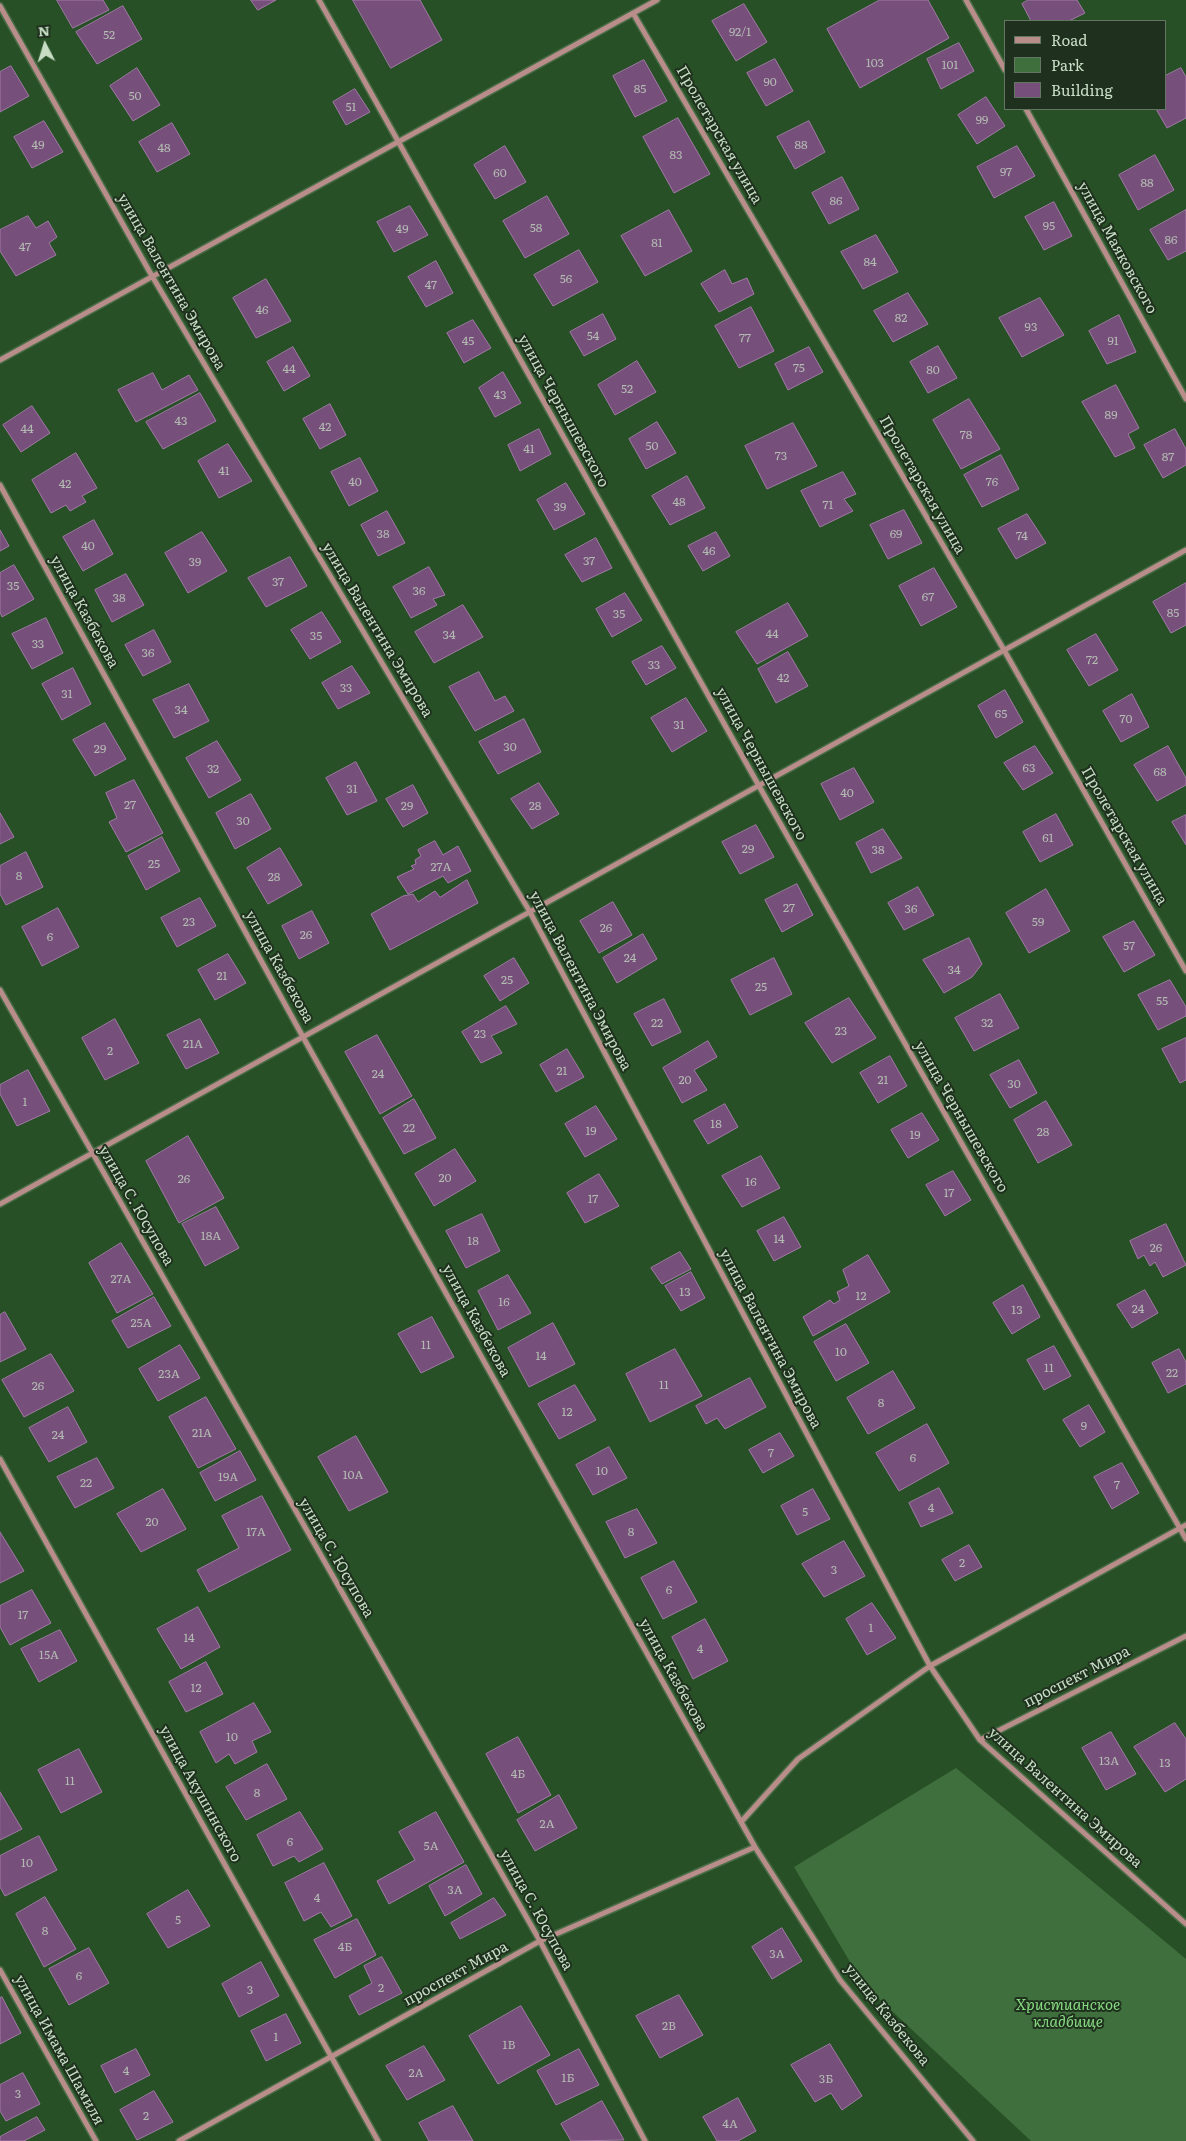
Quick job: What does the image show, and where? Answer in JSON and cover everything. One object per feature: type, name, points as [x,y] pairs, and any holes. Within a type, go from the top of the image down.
[{"type":"street","name":"улица Чернышевского","points":[[319,0],[759,786],[1186,1538]]},
{"type":"street","points":[[0,360],[657,0]]},
{"type":"street","points":[[966,0],[1004,68]]},
{"type":"street","name":"улица Валентина Эмирова","points":[[0,6],[152,276],[530,912],[930,1666],[980,1740],[1186,1924]]},
{"type":"street","name":"Пролетарская улица","points":[[633,13],[1004,650],[1186,971]]},
{"type":"street","name":"улица Маяковского","points":[[1027,110],[1186,399]]},
{"type":"street","name":"улица Казбекова","points":[[0,485],[303,1037],[755,1847],[840,1980],[973,2141]]},
{"type":"street","points":[[0,1204],[1186,550]]},
{"type":"street","name":"улица С. Юсупова","points":[[0,990],[540,1941],[645,2141]]},
{"type":"street","name":"улица Акушинского","points":[[0,1459],[378,2141]]},
{"type":"street","points":[[741,1822],[798,1759],[930,1666],[1186,1525]]},
{"type":"street","name":"проспект Мира","points":[[980,1740],[1186,1636]]},
{"type":"street","name":"проспект Мира","points":[[179,2141],[540,1941],[755,1847]]},
{"type":"street","name":"улица Имама Шамиля","points":[[0,1970],[96,2141]]},
{"type":"green space","name":"Христианское кладбище","points":[[956,1768],[1186,1959],[1186,2141],[1031,2141],[863,1984],[794,1867]]},
{"type":"building","points":[[57,0],[103,0],[109,10],[73,28]]},
{"type":"building","points":[[251,0],[276,0],[258,10]]},
{"type":"building","points":[[353,0],[420,0],[442,40],[391,68]]},
{"type":"building","points":[[880,0],[928,0],[949,38],[860,88],[827,29]]},
{"type":"building","points":[[1028,0],[1077,0],[1085,13],[1071,20],[1030,20],[1022,4]]},
{"type":"building","points":[[744,4],[767,42],[736,61],[712,21]]},
{"type":"building","points":[[123,6],[142,39],[97,64],[76,32]]},
{"type":"building","points":[[959,43],[974,71],[941,89],[927,59]]},
{"type":"building","points":[[775,59],[793,91],[766,106],[747,73]]},
{"type":"building","points":[[644,60],[667,101],[635,117],[613,76]]},
{"type":"building","points":[[11,66],[29,96],[0,112],[0,72]]},
{"type":"building","points":[[137,68],[160,105],[133,121],[110,86]]},
{"type":"building","points":[[1181,68],[1186,77],[1186,118],[1167,128],[1157,110],[1166,110],[1166,76]]},
{"type":"building","points":[[355,89],[370,112],[346,125],[333,102]]},
{"type":"building","points":[[986,97],[1005,126],[977,144],[958,115]]},
{"type":"building","points":[[678,118],[710,174],[674,193],[643,137]]},
{"type":"building","points":[[44,121],[63,152],[32,168],[14,137]]},
{"type":"building","points":[[809,121],[825,152],[795,169],[777,137]]},
{"type":"building","points":[[172,123],[190,154],[157,172],[139,142]]},
{"type":"building","points":[[505,146],[526,182],[495,199],[474,165]]},
{"type":"building","points":[[1017,146],[1035,176],[994,198],[977,167]]},
{"type":"building","points":[[1155,155],[1174,190],[1138,210],[1119,175]]},
{"type":"building","points":[[842,177],[859,209],[829,224],[812,193]]},
{"type":"building","points":[[547,196],[569,234],[525,258],[503,221]]},
{"type":"building","points":[[1054,202],[1072,236],[1044,250],[1025,217]]},
{"type":"building","points":[[410,206],[428,235],[394,252],[377,222]]},
{"type":"building","points":[[669,210],[692,251],[645,276],[621,236]]},
{"type":"building","points":[[1186,210],[1186,251],[1168,260],[1150,230]]},
{"type":"building","points":[[28,216],[36,228],[48,221],[57,237],[49,243],[56,255],[16,276],[0,251],[0,230]]},
{"type":"building","points":[[876,235],[898,272],[863,289],[841,252]]},
{"type":"building","points":[[579,250],[598,282],[553,306],[534,275]]},
{"type":"building","points":[[436,261],[453,293],[426,307],[408,277]]},
{"type":"building","points":[[725,270],[732,284],[747,278],[754,294],[719,312],[701,284]]},
{"type":"building","points":[[266,279],[291,321],[256,338],[233,298]]},
{"type":"building","points":[[908,293],[928,324],[893,342],[874,311]]},
{"type":"building","points":[[1040,298],[1064,335],[1022,357],[999,318]]},
{"type":"building","points":[[751,307],[774,351],[739,368],[715,326]]},
{"type":"building","points":[[603,314],[616,339],[584,356],[570,332]]},
{"type":"building","points":[[1119,315],[1136,352],[1107,364],[1089,331]]},
{"type":"building","points":[[473,320],[491,348],[464,363],[447,333]]},
{"type":"building","points":[[938,346],[957,378],[928,393],[910,362]]},
{"type":"building","points":[[293,347],[310,376],[284,391],[267,362]]},
{"type":"building","points":[[809,347],[823,372],[788,390],[775,364]]},
{"type":"building","points":[[637,361],[656,392],[615,415],[598,385]]},
{"type":"building","points":[[503,372],[521,403],[495,417],[479,388]]},
{"type":"building","points":[[153,373],[162,390],[189,375],[198,390],[136,422],[118,390]]},
{"type":"building","points":[[1116,385],[1139,428],[1128,434],[1135,448],[1115,457],[1082,402]]},
{"type":"building","points":[[200,393],[216,421],[163,449],[146,422]]},
{"type":"building","points":[[969,399],[1000,449],[961,469],[933,420]]},
{"type":"building","points":[[330,404],[346,435],[320,449],[303,419]]},
{"type":"building","points":[[32,406],[50,433],[21,452],[3,425]]},
{"type":"building","points":[[657,422],[676,453],[646,469],[629,439]]},
{"type":"building","points":[[793,423],[817,466],[767,489],[745,446]]},
{"type":"building","points":[[539,429],[551,454],[520,471],[508,445]]},
{"type":"building","points":[[1175,429],[1186,449],[1186,465],[1163,478],[1144,445]]},
{"type":"building","points":[[228,444],[252,481],[219,498],[198,461]]},
{"type":"building","points":[[76,453],[97,488],[82,496],[86,502],[70,511],[66,505],[51,513],[32,480]]},
{"type":"building","points":[[1001,455],[1019,489],[982,507],[964,475]]},
{"type":"building","points":[[360,458],[378,491],[349,506],[331,472]]},
{"type":"building","points":[[843,472],[856,494],[844,499],[853,511],[820,527],[801,491]]},
{"type":"building","points":[[687,476],[705,508],[670,525],[652,496]]},
{"type":"building","points":[[566,483],[585,514],[554,530],[537,500]]},
{"type":"building","points":[[904,510],[922,543],[888,559],[870,525]]},
{"type":"building","points":[[387,511],[405,543],[378,556],[361,525]]},
{"type":"building","points":[[1027,514],[1046,543],[1016,559],[998,529]]},
{"type":"building","points":[[94,520],[113,554],[83,571],[63,537]]},
{"type":"building","points":[[0,530],[9,546],[0,551]]},
{"type":"building","points":[[202,532],[227,571],[188,593],[165,553]]},
{"type":"building","points":[[716,532],[730,556],[703,571],[688,546]]},
{"type":"building","points":[[596,538],[612,568],[582,582],[565,555]]},
{"type":"building","points":[[290,557],[307,586],[266,607],[248,578]]},
{"type":"building","points":[[14,565],[34,599],[2,617],[0,612],[0,573]]},
{"type":"building","points":[[429,567],[445,595],[433,599],[437,605],[411,618],[393,587]]},
{"type":"building","points":[[934,568],[957,607],[921,626],[899,586]]},
{"type":"building","points":[[126,574],[144,605],[112,622],[95,590]]},
{"type":"building","points":[[1186,583],[1186,625],[1171,633],[1153,602]]},
{"type":"building","points":[[625,593],[642,620],[612,637],[596,609]]},
{"type":"building","points":[[788,603],[808,636],[757,664],[736,632]]},
{"type":"building","points":[[463,605],[483,637],[434,663],[415,632]]},
{"type":"building","points":[[322,612],[341,642],[310,659],[291,630]]},
{"type":"building","points":[[46,618],[63,653],[32,669],[12,634]]},
{"type":"building","points":[[154,630],[171,662],[143,676],[125,645]]},
{"type":"building","points":[[1096,634],[1118,670],[1089,686],[1067,650]]},
{"type":"building","points":[[662,646],[676,668],[646,685],[632,662]]},
{"type":"building","points":[[788,652],[808,686],[776,703],[758,669]]},
{"type":"building","points":[[352,666],[370,693],[338,709],[322,683]]},
{"type":"building","points":[[73,668],[91,704],[62,720],[42,684]]},
{"type":"building","points":[[479,672],[495,701],[505,696],[514,711],[475,731],[449,687]]},
{"type":"building","points":[[189,684],[209,721],[174,738],[153,700]]},
{"type":"building","points":[[1005,690],[1023,722],[996,738],[978,706]]},
{"type":"building","points":[[1132,694],[1149,727],[1121,742],[1103,711]]},
{"type":"building","points":[[686,698],[707,731],[672,752],[651,718]]},
{"type":"building","points":[[524,719],[541,752],[498,774],[479,742]]},
{"type":"building","points":[[105,723],[126,759],[95,776],[73,740]]},
{"type":"building","points":[[217,741],[241,780],[209,798],[186,758]]},
{"type":"building","points":[[1035,746],[1053,773],[1023,790],[1004,763]]},
{"type":"building","points":[[1168,746],[1186,778],[1186,785],[1157,801],[1134,765]]},
{"type":"building","points":[[356,762],[377,801],[347,815],[326,778]]},
{"type":"building","points":[[854,768],[874,802],[840,820],[821,784]]},
{"type":"building","points":[[134,780],[163,833],[126,852],[109,822],[117,818],[106,793]]},
{"type":"building","points":[[539,783],[559,814],[532,829],[511,799]]},
{"type":"building","points":[[413,785],[428,813],[403,827],[386,799]]},
{"type":"building","points":[[251,794],[271,829],[235,849],[216,813]]},
{"type":"building","points":[[0,813],[14,837],[0,844]]},
{"type":"building","points":[[1056,814],[1073,845],[1040,862],[1023,832]]},
{"type":"building","points":[[1186,815],[1186,845],[1172,822]]},
{"type":"building","points":[[756,825],[774,857],[740,874],[722,842]]},
{"type":"building","points":[[883,829],[902,858],[871,873],[856,843]]},
{"type":"building","points":[[162,837],[180,871],[146,890],[128,856]]},
{"type":"building","points":[[435,841],[443,855],[458,846],[471,871],[448,883],[443,876],[408,894],[397,877],[414,869],[411,866],[416,864],[415,860],[421,856],[418,850]]},
{"type":"building","points":[[280,848],[302,885],[268,904],[247,868]]},
{"type":"building","points":[[26,852],[43,887],[6,905],[0,894],[0,866]]},
{"type":"building","points":[[467,880],[478,903],[390,950],[371,914],[403,896],[413,894],[418,902],[435,891],[440,897]]},
{"type":"building","points":[[797,884],[813,915],[782,932],[765,900]]},
{"type":"building","points":[[918,887],[934,915],[904,930],[888,903]]},
{"type":"building","points":[[1046,889],[1070,931],[1029,953],[1006,913]]},
{"type":"building","points":[[200,898],[216,926],[177,947],[161,918]]},
{"type":"building","points":[[613,902],[632,935],[599,953],[580,921]]},
{"type":"building","points":[[58,908],[79,947],[42,966],[22,927]]},
{"type":"building","points":[[312,911],[329,943],[299,959],[282,926]]},
{"type":"building","points":[[1134,921],[1155,955],[1124,972],[1103,937]]},
{"type":"building","points":[[643,934],[657,959],[617,983],[603,958]]},
{"type":"building","points":[[969,938],[982,964],[972,977],[944,993],[923,960]]},
{"type":"building","points":[[228,954],[246,983],[215,1000],[198,970]]},
{"type":"building","points":[[514,958],[529,983],[500,1001],[484,976]]},
{"type":"building","points":[[774,958],[792,994],[750,1015],[731,980]]},
{"type":"building","points":[[1170,980],[1186,1007],[1186,1016],[1158,1030],[1138,995]]},
{"type":"building","points":[[1000,994],[1019,1028],[974,1051],[955,1018]]},
{"type":"building","points":[[849,998],[876,1038],[832,1063],[805,1023]]},
{"type":"building","points":[[664,999],[681,1032],[652,1046],[634,1014]]},
{"type":"building","points":[[506,1006],[517,1024],[491,1036],[502,1053],[481,1063],[462,1032]]},
{"type":"building","points":[[115,1019],[139,1063],[105,1080],[82,1038]]},
{"type":"building","points":[[200,1019],[219,1053],[186,1069],[167,1035]]},
{"type":"building","points":[[377,1035],[412,1096],[380,1114],[345,1052]]},
{"type":"building","points":[[1186,1038],[1186,1080],[1180,1083],[1162,1049]]},
{"type":"building","points":[[708,1041],[717,1057],[694,1070],[707,1090],[682,1103],[663,1068]]},
{"type":"building","points":[[567,1049],[584,1077],[556,1092],[540,1065]]},
{"type":"building","points":[[890,1056],[907,1086],[878,1103],[860,1073]]},
{"type":"building","points":[[1019,1060],[1037,1093],[1010,1108],[990,1075]]},
{"type":"building","points":[[28,1070],[50,1111],[17,1126],[0,1094],[0,1085]]},
{"type":"building","points":[[414,1099],[436,1138],[404,1154],[383,1118]]},
{"type":"building","points":[[1046,1101],[1072,1145],[1038,1163],[1014,1120]]},
{"type":"building","points":[[725,1104],[738,1127],[708,1144],[694,1121]]},
{"type":"building","points":[[596,1106],[617,1139],[585,1157],[565,1124]]},
{"type":"building","points":[[922,1113],[939,1140],[908,1158],[891,1130]]},
{"type":"building","points":[[188,1136],[224,1198],[179,1223],[146,1161]]},
{"type":"building","points":[[455,1149],[476,1181],[434,1206],[415,1174]]},
{"type":"building","points":[[761,1156],[780,1188],[742,1207],[722,1176]]},
{"type":"building","points":[[953,1171],[971,1200],[945,1216],[926,1185]]},
{"type":"building","points":[[599,1174],[619,1206],[585,1223],[567,1193]]},
{"type":"building","points":[[216,1207],[239,1248],[205,1266],[182,1224]]},
{"type":"building","points":[[482,1214],[500,1251],[466,1268],[446,1231]]},
{"type":"building","points":[[784,1217],[801,1247],[774,1261],[757,1231]]},
{"type":"building","points":[[1166,1224],[1186,1265],[1163,1277],[1155,1262],[1150,1266],[1144,1255],[1138,1259],[1130,1241]]},
{"type":"building","points":[[121,1243],[153,1294],[117,1313],[89,1263]]},
{"type":"building","points":[[680,1252],[691,1269],[662,1284],[651,1268]]},
{"type":"building","points":[[868,1255],[890,1292],[813,1336],[803,1317],[830,1300],[834,1304],[840,1300],[837,1292],[849,1286],[843,1270]]},
{"type":"building","points":[[691,1272],[705,1298],[681,1311],[665,1286]]},
{"type":"building","points":[[508,1275],[531,1313],[498,1330],[478,1291]]},
{"type":"building","points":[[1023,1285],[1040,1317],[1012,1334],[993,1303]]},
{"type":"building","points":[[1145,1290],[1158,1313],[1132,1328],[1117,1305]]},
{"type":"building","points":[[154,1297],[171,1326],[128,1348],[112,1321]]},
{"type":"building","points":[[5,1312],[26,1349],[0,1362],[0,1315]]},
{"type":"building","points":[[432,1317],[454,1357],[421,1373],[398,1334]]},
{"type":"building","points":[[553,1323],[575,1364],[529,1387],[508,1348]]},
{"type":"building","points":[[846,1324],[869,1363],[836,1381],[814,1342]]},
{"type":"building","points":[[180,1345],[200,1378],[158,1401],[139,1369]]},
{"type":"building","points":[[1054,1346],[1071,1376],[1044,1390],[1027,1360]]},
{"type":"building","points":[[675,1349],[702,1396],[650,1422],[626,1374]]},
{"type":"building","points":[[1179,1349],[1186,1362],[1186,1384],[1168,1393],[1152,1363]]},
{"type":"building","points":[[51,1354],[74,1391],[24,1417],[2,1380]]},
{"type":"building","points":[[893,1371],[915,1408],[868,1434],[847,1398]]},
{"type":"building","points":[[750,1378],[766,1407],[725,1429],[717,1418],[706,1424],[696,1406]]},
{"type":"building","points":[[575,1385],[596,1420],[559,1439],[538,1404]]},
{"type":"building","points":[[206,1397],[236,1449],[198,1468],[169,1417]]},
{"type":"building","points":[[1089,1405],[1105,1432],[1080,1447],[1063,1420]]},
{"type":"building","points":[[68,1407],[87,1442],[49,1462],[29,1428]]},
{"type":"building","points":[[927,1424],[949,1463],[899,1491],[876,1453]]},
{"type":"building","points":[[780,1433],[794,1456],[763,1473],[749,1450]]},
{"type":"building","points":[[356,1436],[388,1492],[349,1511],[318,1457]]},
{"type":"building","points":[[609,1447],[627,1478],[593,1495],[576,1465]]},
{"type":"building","points":[[240,1451],[256,1480],[215,1501],[200,1473]]},
{"type":"building","points":[[97,1458],[114,1488],[75,1508],[57,1477]]},
{"type":"building","points":[[1122,1463],[1139,1493],[1112,1509],[1094,1477]]},
{"type":"building","points":[[939,1488],[953,1513],[921,1527],[909,1503]]},
{"type":"building","points":[[163,1489],[186,1529],[141,1552],[117,1514]]},
{"type":"building","points":[[813,1489],[830,1519],[797,1535],[781,1506]]},
{"type":"building","points":[[262,1496],[291,1550],[209,1592],[197,1570],[239,1548],[222,1516]]},
{"type":"building","points":[[637,1509],[657,1543],[625,1558],[606,1522]]},
{"type":"building","points":[[0,1532],[24,1571],[0,1583]]},
{"type":"building","points":[[844,1541],[865,1576],[824,1597],[802,1564]]},
{"type":"building","points":[[969,1545],[982,1567],[955,1581],[942,1560]]},
{"type":"building","points":[[674,1561],[697,1602],[663,1619],[641,1578]]},
{"type":"building","points":[[32,1590],[51,1623],[10,1645],[0,1627],[0,1606]]},
{"type":"building","points":[[872,1603],[896,1638],[867,1655],[846,1619]]},
{"type":"building","points":[[198,1607],[220,1647],[181,1669],[157,1629]]},
{"type":"building","points":[[705,1619],[728,1661],[693,1679],[672,1637]]},
{"type":"building","points":[[60,1630],[77,1661],[39,1682],[21,1649]]},
{"type":"building","points":[[206,1662],[223,1694],[186,1712],[169,1682]]},
{"type":"building","points":[[254,1703],[271,1732],[252,1741],[257,1752],[235,1764],[229,1754],[216,1763],[200,1732]]},
{"type":"building","points":[[1175,1723],[1186,1739],[1186,1779],[1165,1792],[1134,1747]]},
{"type":"building","points":[[1111,1732],[1136,1774],[1106,1790],[1082,1748]]},
{"type":"building","points":[[518,1737],[551,1795],[518,1813],[486,1754]]},
{"type":"building","points":[[79,1749],[102,1792],[61,1813],[38,1770]]},
{"type":"building","points":[[267,1764],[287,1799],[246,1820],[226,1787]]},
{"type":"building","points":[[0,1792],[22,1829],[0,1840]]},
{"type":"building","points":[[559,1795],[577,1828],[535,1851],[517,1820]]},
{"type":"building","points":[[300,1812],[323,1849],[299,1862],[294,1856],[273,1866],[257,1835]]},
{"type":"building","points":[[436,1812],[464,1862],[389,1904],[377,1881],[415,1860],[399,1832]]},
{"type":"building","points":[[39,1836],[57,1870],[5,1896],[0,1887],[0,1856]]},
{"type":"building","points":[[324,1863],[352,1916],[331,1927],[321,1912],[304,1921],[285,1883]]},
{"type":"building","points":[[466,1865],[482,1894],[445,1916],[429,1886]]},
{"type":"building","points":[[188,1890],[210,1926],[168,1948],[147,1914]]},
{"type":"building","points":[[45,1897],[76,1949],[44,1967],[16,1914]]},
{"type":"building","points":[[494,1898],[506,1915],[460,1939],[451,1923]]},
{"type":"building","points":[[357,1919],[376,1955],[335,1978],[314,1940]]},
{"type":"building","points":[[782,1928],[802,1961],[772,1979],[752,1947]]},
{"type":"building","points":[[89,1948],[109,1983],[69,2005],[49,1969]]},
{"type":"building","points":[[382,1957],[402,1993],[359,2015],[349,1996],[372,1983],[364,1966]]},
{"type":"building","points":[[261,1962],[279,1996],[239,2017],[222,1984]]},
{"type":"building","points":[[679,1995],[703,2035],[660,2058],[636,2016]]},
{"type":"building","points":[[2,1997],[21,2033],[0,2044],[0,1998]]},
{"type":"building","points":[[521,2006],[550,2055],[498,2084],[469,2036]]},
{"type":"building","points":[[286,2014],[301,2043],[266,2061],[251,2031]]},
{"type":"building","points":[[830,2044],[862,2096],[842,2110],[831,2093],[815,2102],[791,2065]]},
{"type":"building","points":[[424,2046],[445,2080],[407,2100],[386,2066]]},
{"type":"building","points":[[136,2049],[150,2075],[115,2093],[101,2066]]},
{"type":"building","points":[[579,2049],[599,2085],[556,2105],[537,2071]]},
{"type":"building","points":[[23,2073],[40,2104],[6,2121],[0,2111],[0,2085]]},
{"type":"building","points":[[154,2091],[173,2122],[137,2140],[120,2110]]},
{"type":"building","points":[[738,2098],[756,2131],[738,2141],[717,2141],[703,2117]]},
{"type":"building","points":[[602,2101],[624,2140],[571,2141],[561,2124]]},
{"type":"building","points":[[453,2106],[473,2141],[429,2141],[419,2123]]},
{"type":"building","points":[[37,2117],[45,2130],[24,2141],[0,2141],[0,2137]]}]
